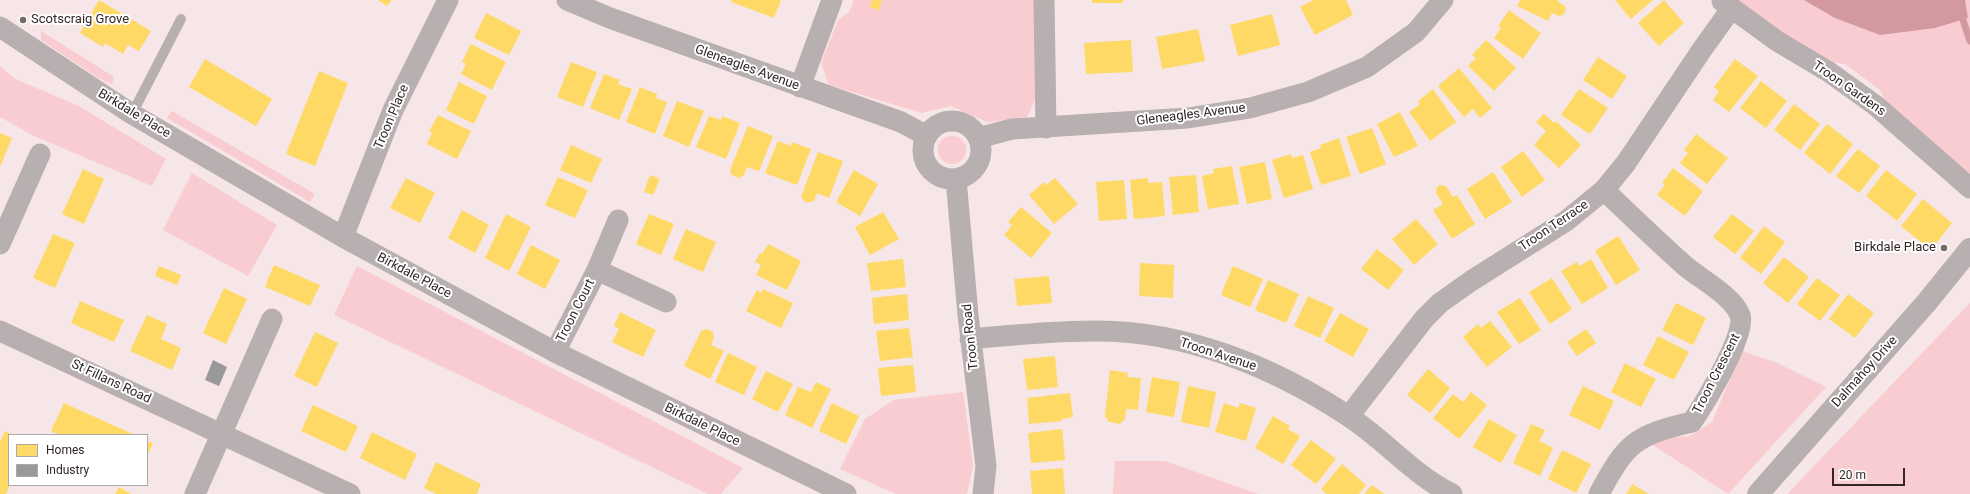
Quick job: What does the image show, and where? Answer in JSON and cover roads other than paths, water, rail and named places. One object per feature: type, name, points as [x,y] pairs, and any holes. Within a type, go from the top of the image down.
[{"type":"street","name":"Troon Place","points":[[343,237],[393,110],[448,0]]},
{"type":"street","name":"Gleneagles Avenue","points":[[567,0],[610,18],[901,122],[927,136]]},
{"type":"street","points":[[800,87],[832,0]]},
{"type":"street","points":[[1044,0],[1046,128]]},
{"type":"street","name":"Gleneagles Avenue","points":[[978,138],[1012,129],[1188,118],[1250,108],[1308,92],[1367,67],[1416,32],[1443,0]]},
{"type":"street","name":"Troon Gardens","points":[[1726,5],[1829,72],[1875,105],[1970,188]]},
{"type":"street","name":"Troon Terrace","points":[[1349,416],[1424,319],[1440,303],[1471,281],[1566,221],[1604,190],[1626,163],[1701,51],[1726,5]]},
{"type":"street","name":"Birkdale Place","points":[[0,27],[132,114],[343,237],[555,352],[846,494]]},
{"type":"street","points":[[948,122],[966,125],[973,130],[981,147],[978,164],[965,176],[956,179],[938,176],[926,163],[924,145],[927,136],[932,129],[940,124],[948,122]]},
{"type":"street","points":[[0,244],[40,154]]},
{"type":"street","name":"Troon Road","points":[[956,179],[970,339],[986,466],[983,494]]},
{"type":"street","name":"Troon Crescent","points":[[1599,494],[1616,463],[1634,442],[1662,429],[1692,422],[1702,407],[1733,348],[1739,334],[1740,316],[1732,302],[1685,266],[1604,190]]},
{"type":"street","name":"Troon Court","points":[[555,352],[597,270],[618,220]]},
{"type":"street","name":"Dalmahoy Drive","points":[[1758,494],[1927,302],[1970,249]]},
{"type":"street","name":"Troon Court","points":[[597,270],[666,302]]},
{"type":"street","points":[[195,494],[272,319]]},
{"type":"street","name":"Troon Avenue","points":[[970,339],[1095,331],[1150,336],[1190,344],[1242,360],[1297,385],[1349,416],[1380,439],[1411,467],[1452,494]]},
{"type":"street","name":"St Fillans Road","points":[[1,333],[350,494]]},
{"type":"lane","points":[[132,114],[181,19]]},
{"type":"waterway","points":[[1963,20],[1970,41]]},
{"type":"place","name":"Scotscraig Grove","points":[[23,20]]},
{"type":"place","name":"Birkdale Place","points":[[1944,248]]}]
